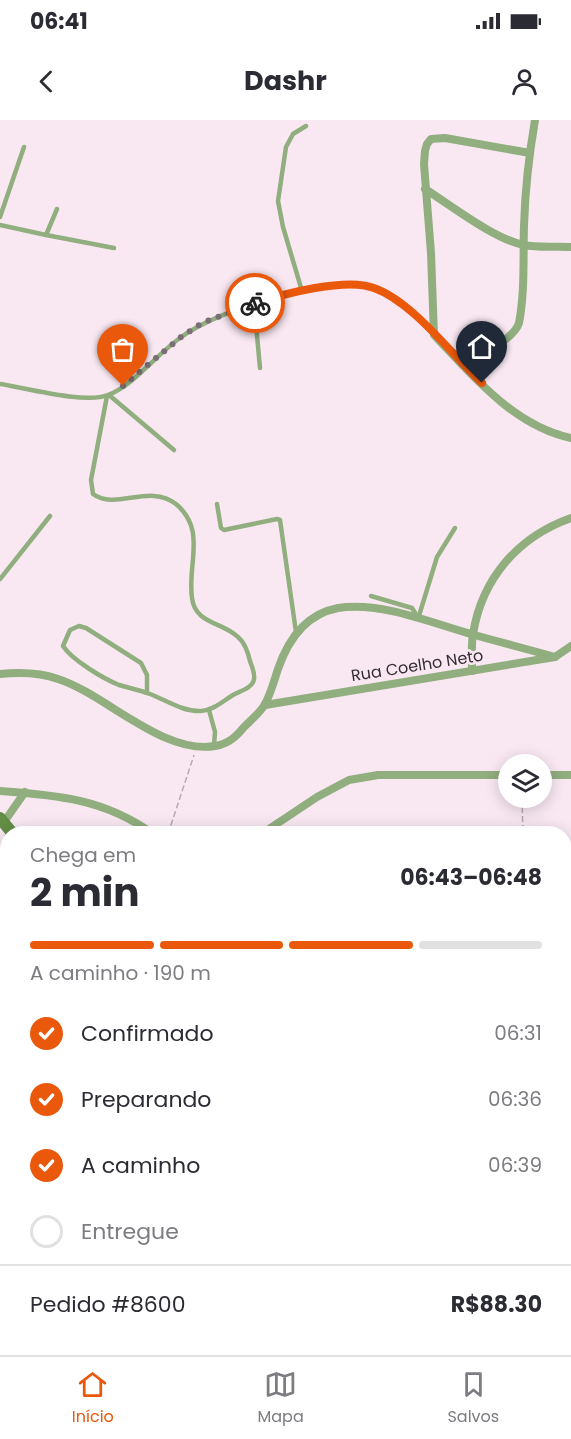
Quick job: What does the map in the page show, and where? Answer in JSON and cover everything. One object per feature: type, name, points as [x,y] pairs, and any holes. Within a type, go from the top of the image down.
[{"type":"street","points":[[462,364],[511,336],[517,329],[521,305],[530,153],[535,120]]},
{"type":"street","points":[[530,153],[437,137],[431,139],[427,144],[424,164],[425,189],[435,335],[509,408],[552,434],[571,438]]},
{"type":"street","points":[[425,189],[494,233],[524,245],[571,247]]},
{"type":"street","points":[[472,671],[473,635],[485,591],[504,562],[516,549],[571,518]]},
{"type":"street","points":[[0,674],[20,672],[60,679],[180,743],[197,747],[214,747],[228,743],[265,705],[279,666],[296,632],[316,616],[338,608],[362,607],[418,619],[555,657]]},
{"type":"street","name":"Rua Coelho Neto","points":[[265,705],[555,657],[571,646]]},
{"type":"street","points":[[277,826],[334,788],[362,777],[498,775]]},
{"type":"street","points":[[552,775],[571,775]]},
{"type":"street","points":[[0,791],[50,794],[105,808],[127,817],[141,826]]},
{"type":"street","points":[[2,820],[25,792]]},
{"type":"lane","points":[[302,291],[283,227],[278,201],[286,147],[293,134],[306,126]]},
{"type":"lane","points":[[0,217],[24,147]]},
{"type":"lane","points":[[46,235],[57,209]]},
{"type":"lane","points":[[0,225],[114,248]]},
{"type":"lane","points":[[0,384],[86,398],[108,395],[139,374],[181,337],[202,323],[254,303],[302,291],[341,285],[372,287],[387,294],[411,312],[435,335]]},
{"type":"lane","points":[[254,303],[260,368]]},
{"type":"lane","points":[[108,395],[174,450]]},
{"type":"lane","points":[[108,395],[91,480],[93,494],[104,499],[158,495],[175,504],[185,513],[193,528],[191,583],[194,608],[203,619],[233,632],[240,638],[248,652],[253,670],[253,682],[209,710],[186,709],[113,682],[66,651],[63,646],[70,630],[79,626],[86,628],[141,663],[147,675],[147,693]]},
{"type":"lane","points":[[217,504],[221,528],[224,530],[280,520],[296,632]]},
{"type":"lane","points":[[0,579],[50,516]]},
{"type":"lane","points":[[418,619],[437,557],[455,528]]},
{"type":"lane","points":[[371,596],[412,608],[418,619]]},
{"type":"lane","points":[[209,710],[215,732],[214,747]]},
{"type":"path","points":[[171,826],[197,747]]},
{"type":"path","points":[[522,808],[523,826]]},
{"type":"way so far","points":[[123,386],[158,355],[202,323],[255,303]]},
{"type":"route","points":[[255,303],[318,288],[341,285],[372,287],[387,294],[411,312],[482,383]]}]
